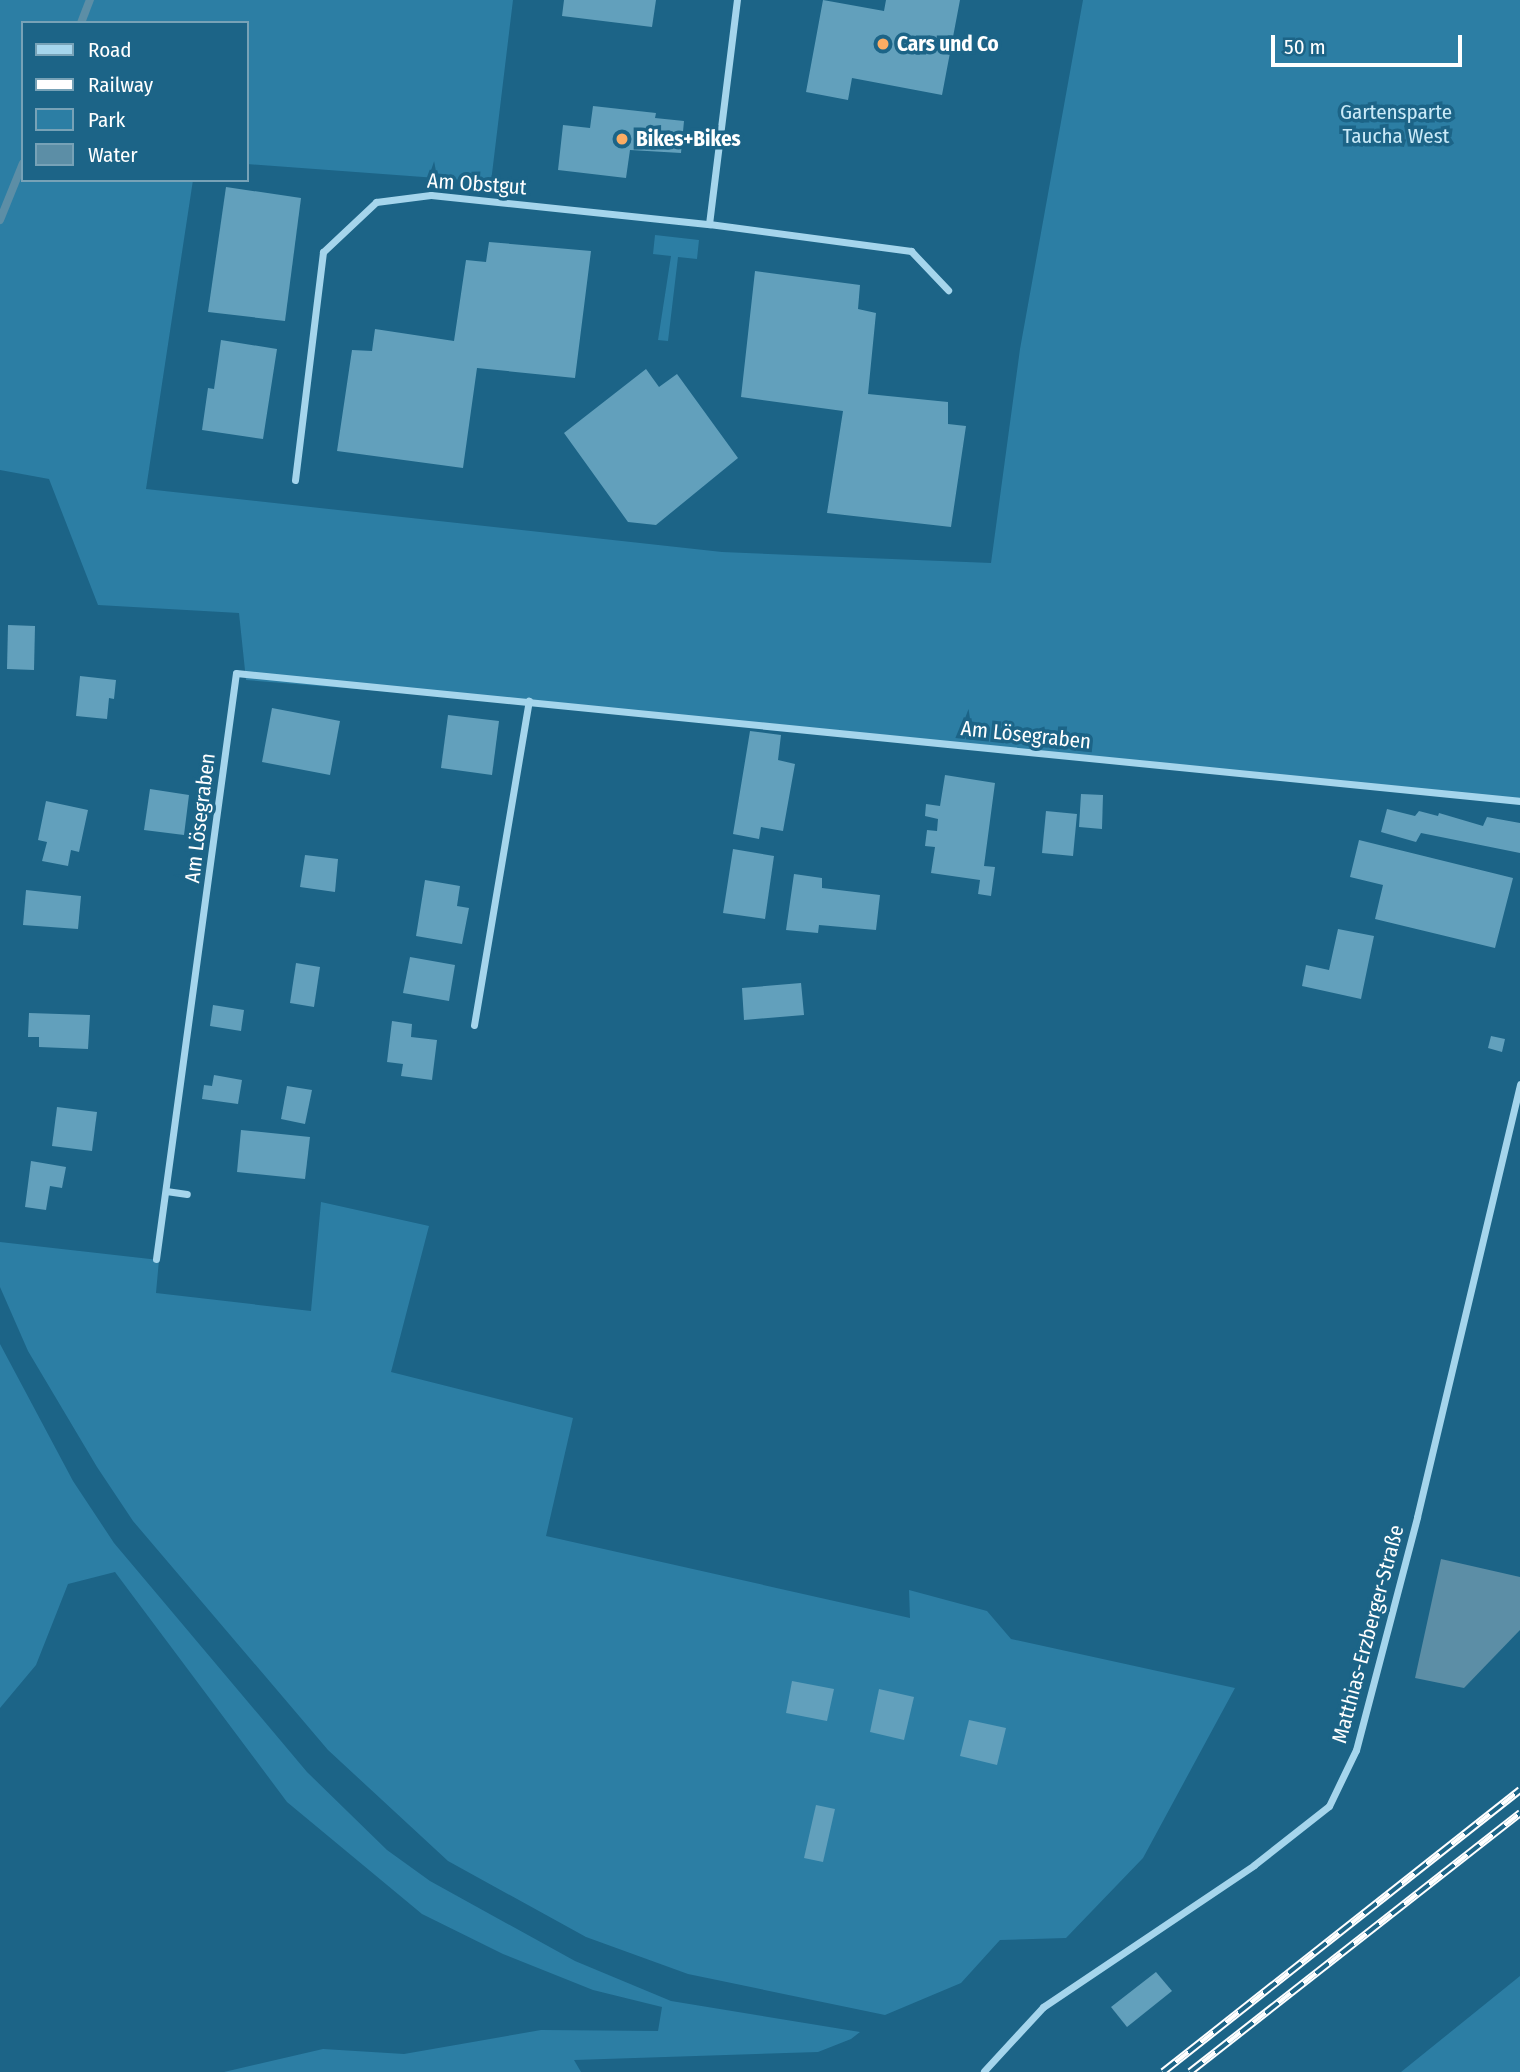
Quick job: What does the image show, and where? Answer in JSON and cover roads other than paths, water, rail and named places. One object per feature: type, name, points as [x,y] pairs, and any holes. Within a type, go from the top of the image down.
[{"type":"street","points":[[709,224],[737,0]]},
{"type":"street","name":"Am Obstgut","points":[[295,480],[323,252],[376,202],[431,195],[709,224],[911,251],[948,290]]},
{"type":"street","name":"Am Lösegraben","points":[[156,1259],[236,673],[1520,801]]},
{"type":"street","points":[[474,1025],[529,701]]},
{"type":"street","name":"Matthias-Erzberger-Straße","points":[[985,2071],[1043,2007],[1255,1865],[1329,1806],[1360,1738],[1417,1517],[1520,1084]]},
{"type":"street","points":[[166,1191],[187,1194]]},
{"type":"water","points":[[1441,1559],[1520,1577],[1520,1630],[1464,1688],[1415,1678]]},
{"type":"waterway","points":[[82,21],[90,0]]},
{"type":"waterway","points":[[0,220],[21,168]]},
{"type":"railway","points":[[1163,2072],[1520,1790]]},
{"type":"railway","points":[[1190,2072],[1520,1813]]},
{"type":"place","name":"Cars und Co","points":[[883,44]]},
{"type":"place","name":"Bikes+Bikes","points":[[622,139]]},
{"type":"park label","name":"Gartensparte Taucha West","points":[[1396,124]]}]
